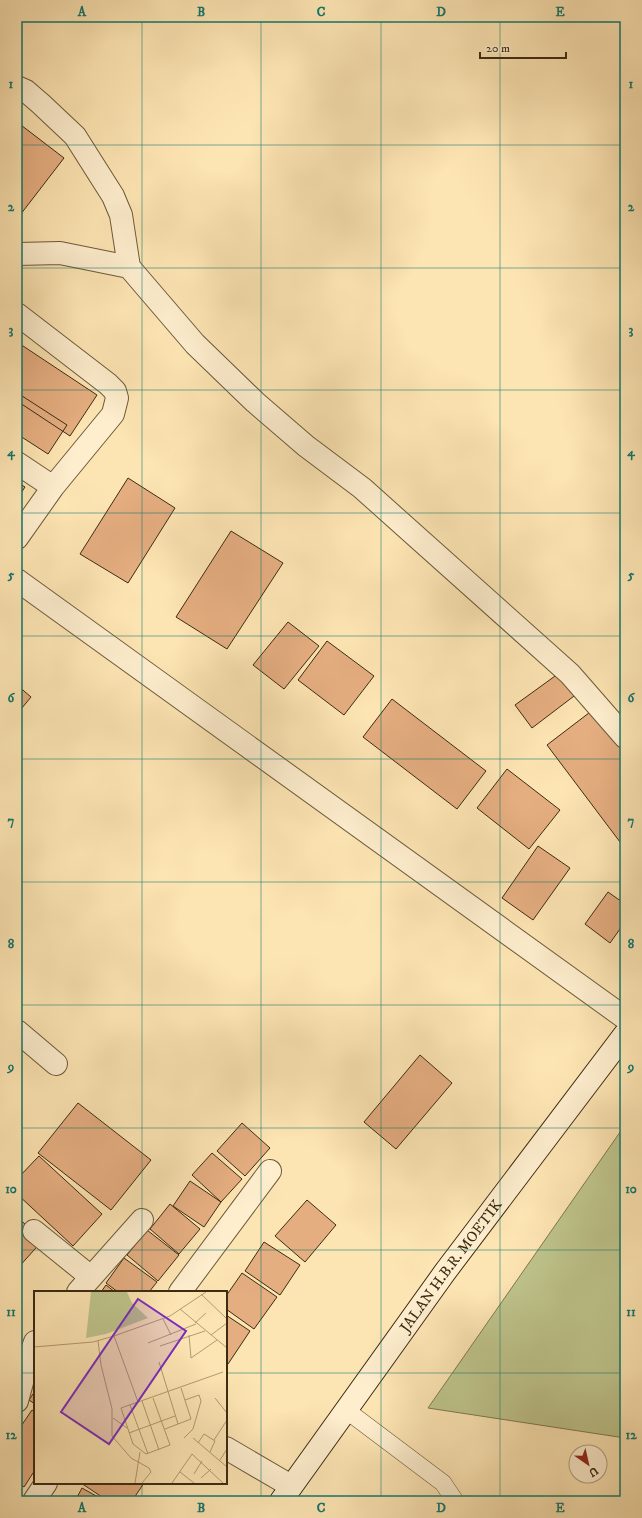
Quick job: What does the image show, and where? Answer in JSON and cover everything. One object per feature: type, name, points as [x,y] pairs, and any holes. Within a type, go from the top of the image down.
[{"type":"street","points":[[17,87],[26,91],[75,136],[112,196],[121,215],[129,267],[195,344],[255,402],[306,446],[362,488],[570,674],[625,737]]},
{"type":"street","points":[[17,254],[60,253],[129,267]]},
{"type":"street","points":[[17,314],[108,384],[115,391],[118,398],[113,414],[53,487],[17,538]]},
{"type":"street","points":[[17,463],[53,487]]},
{"type":"street","points":[[17,580],[625,1018]]},
{"type":"street","points":[[17,1031],[56,1064]]},
{"type":"street","name":"JALAN H.B.R. MOETIK","points":[[286,1493],[445,1272],[625,1034]]},
{"type":"street","points":[[181,1291],[270,1171]]},
{"type":"street","points":[[34,1231],[85,1285],[142,1220]]},
{"type":"street","points":[[17,1401],[34,1345]]},
{"type":"street","points":[[227,1449],[286,1493]]},
{"type":"street","points":[[34,1501],[45,1484]]},
{"type":"lane","points":[[346,1410],[443,1483],[455,1501]]},
{"type":"green space","points":[[625,1125],[625,1438],[428,1408]]},
{"type":"building","points":[[17,122],[64,158],[17,219]]},
{"type":"building","points":[[17,342],[97,395],[70,436],[17,401]]},
{"type":"building","points":[[19,394],[67,425],[48,454],[17,434],[17,397]]},
{"type":"building","points":[[128,478],[175,508],[128,583],[80,554]]},
{"type":"building","points":[[17,482],[25,487],[17,499]]},
{"type":"building","points":[[231,531],[283,563],[227,649],[176,617]]},
{"type":"building","points":[[288,622],[319,646],[284,689],[253,665]]},
{"type":"building","points":[[327,641],[374,676],[344,715],[298,680]]},
{"type":"building","points":[[562,671],[578,693],[532,728],[515,705]]},
{"type":"building","points":[[17,685],[31,697],[17,714]]},
{"type":"building","points":[[392,699],[486,771],[457,809],[363,737]]},
{"type":"building","points":[[598,706],[625,742],[625,838],[620,842],[547,745]]},
{"type":"building","points":[[507,769],[560,810],[529,849],[477,808]]},
{"type":"building","points":[[538,846],[570,868],[533,920],[502,898]]},
{"type":"building","points":[[608,892],[625,904],[625,922],[610,943],[585,924]]},
{"type":"building","points":[[420,1055],[452,1083],[396,1149],[364,1122]]},
{"type":"building","points":[[78,1103],[151,1160],[111,1210],[38,1153]]},
{"type":"building","points":[[242,1123],[270,1148],[245,1176],[217,1151]]},
{"type":"building","points":[[212,1153],[242,1179],[221,1202],[192,1175]]},
{"type":"building","points":[[39,1156],[102,1214],[73,1246],[17,1194],[17,1179]]},
{"type":"building","points":[[190,1181],[221,1202],[204,1227],[173,1206]]},
{"type":"building","points":[[307,1200],[336,1225],[305,1262],[275,1236]]},
{"type":"building","points":[[170,1204],[200,1229],[179,1254],[150,1229]]},
{"type":"building","points":[[17,1217],[43,1240],[17,1269]]},
{"type":"building","points":[[147,1230],[179,1255],[158,1281],[127,1255]]},
{"type":"building","points":[[264,1242],[300,1265],[280,1295],[245,1271]]},
{"type":"building","points":[[124,1258],[157,1282],[150,1291],[117,1291],[106,1283]]},
{"type":"building","points":[[242,1273],[277,1297],[254,1329],[227,1310],[227,1295]]},
{"type":"building","points":[[106,1285],[114,1291],[102,1291]]},
{"type":"building","points":[[227,1316],[250,1331],[228,1364],[227,1363]]},
{"type":"building","points":[[34,1392],[34,1403],[29,1400]]},
{"type":"building","points":[[32,1410],[34,1411],[34,1472],[24,1487],[17,1482],[17,1432]]},
{"type":"building","points":[[82,1484],[143,1484],[132,1501],[108,1501]]},
{"type":"building","points":[[82,1488],[105,1501],[75,1501]]}]
